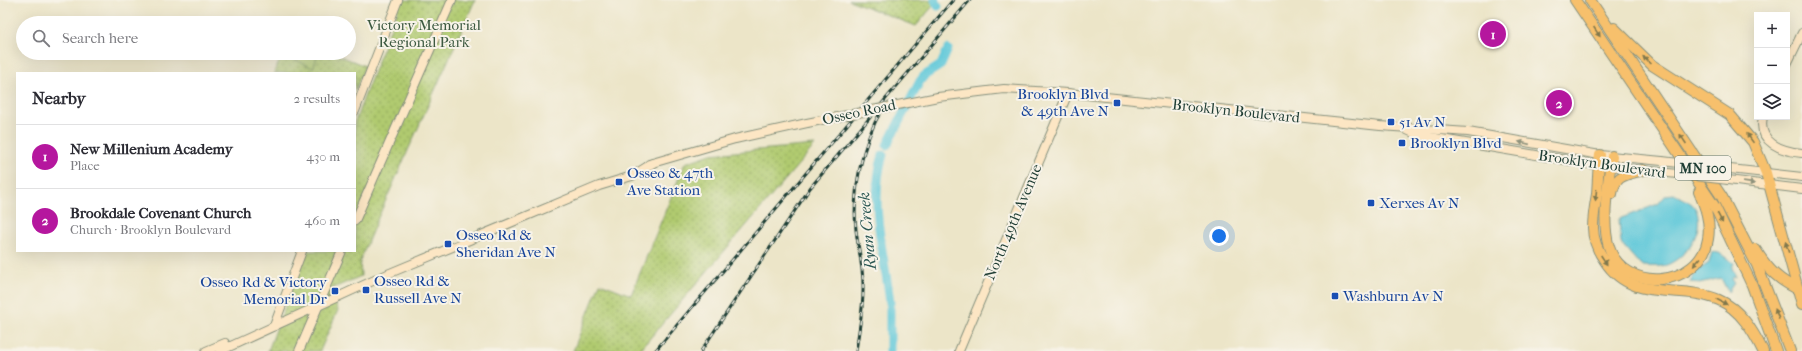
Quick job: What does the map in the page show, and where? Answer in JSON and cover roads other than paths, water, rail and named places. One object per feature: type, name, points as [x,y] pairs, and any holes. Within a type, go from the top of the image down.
[{"type":"highway","name":"MN 100","points":[[1575,0],[1715,207],[1742,261],[1776,351]]},
{"type":"highway","name":"MN 100","points":[[1591,0],[1722,197],[1759,270],[1790,351]]},
{"type":"highway","points":[[1591,0],[1627,42],[1652,65],[1735,119],[1753,142],[1766,173],[1800,290],[1802,304]]},
{"type":"highway","points":[[1612,156],[1606,212],[1606,236],[1611,252],[1618,263],[1630,272],[1646,278],[1658,280],[1676,277],[1689,270],[1698,261],[1705,249],[1708,237],[1707,215],[1699,191],[1677,149]]},
{"type":"highway","points":[[1599,160],[1593,228],[1600,253],[1610,269],[1621,278],[1644,289],[1704,296],[1724,303],[1734,309],[1745,320],[1763,351]]},
{"type":"highway","points":[[1606,236],[1615,182],[1624,175],[1643,170]]},
{"type":"highway","points":[[1722,197],[1765,264],[1784,282],[1800,290]]},
{"type":"main road","points":[[356,108],[398,0]]},
{"type":"main road","points":[[356,220],[452,0]]},
{"type":"main road","points":[[1790,58],[1802,33]]},
{"type":"main road","name":"Osseo Road","points":[[220,351],[275,323],[285,315],[298,314],[318,306],[390,273],[599,186],[607,180],[635,168],[735,138],[938,97],[1004,89],[1068,93]]},
{"type":"main road","name":"Brooklyn Boulevard","points":[[1068,93],[1404,129],[1421,128],[1468,132],[1599,160],[1610,167],[1802,189]]},
{"type":"main road","name":"North 49th Avenue","points":[[959,351],[1068,93]]},
{"type":"main road","points":[[1762,120],[1766,137],[1772,145],[1781,150],[1802,153]]},
{"type":"main road","name":"Brooklyn Boulevard","points":[[1599,160],[1612,156],[1802,177]]},
{"type":"main road","points":[[275,323],[302,252]]},
{"type":"main road","points":[[299,351],[342,252]]},
{"type":"main road","name":"Osseo Road","points":[[206,351],[275,323]]},
{"type":"water","points":[[1673,194],[1687,200],[1693,205],[1697,212],[1698,227],[1693,242],[1683,254],[1668,265],[1641,266],[1621,243],[1619,219],[1658,204],[1666,195]]},
{"type":"water","points":[[1712,252],[1719,253],[1734,263],[1732,268],[1736,277],[1733,277],[1732,281],[1734,283],[1728,292],[1721,278],[1699,283],[1690,282],[1694,273],[1709,263]]},
{"type":"waterway","name":"Ryan Creek","points":[[935,0],[938,6]]},
{"type":"waterway","name":"Ryan Creek","points":[[887,145],[920,81],[924,76],[941,65],[948,49]]},
{"type":"waterway","name":"Ryan Creek","points":[[883,155],[879,173],[877,210],[890,303]]},
{"type":"waterway","name":"Ryan Creek","points":[[890,309],[890,351]]},
{"type":"railway","points":[[655,351],[953,0]]},
{"type":"railway","points":[[701,351],[810,188],[970,0]]},
{"type":"railway","points":[[856,351],[863,301],[863,277],[855,215],[857,183],[869,137],[882,109]]},
{"type":"place","name":"New Millenium Academy","points":[[1493,34]]},
{"type":"place","name":"Brooklyn Blvd & 49th Ave N","points":[[1117,103]]},
{"type":"place","name":"Brookdale Covenant Church","points":[[1559,103]]},
{"type":"place","name":"51 Av N","points":[[1391,122]]},
{"type":"place","name":"Brooklyn Blvd","points":[[1402,143]]},
{"type":"place","name":"Osseo & 47th Ave Station","points":[[619,182]]},
{"type":"place","name":"Xerxes Av N","points":[[1371,203]]},
{"type":"place","name":"Osseo Rd & Sheridan Ave N","points":[[448,244]]},
{"type":"place","name":"Osseo Rd & Russell Ave N","points":[[366,290]]},
{"type":"place","name":"Osseo Rd & Victory Memorial Dr","points":[[335,291]]},
{"type":"place","name":"Washburn Av N","points":[[1335,296]]},
{"type":"park label","name":"Victory Memorial Regional Park","points":[[424,34]]}]
